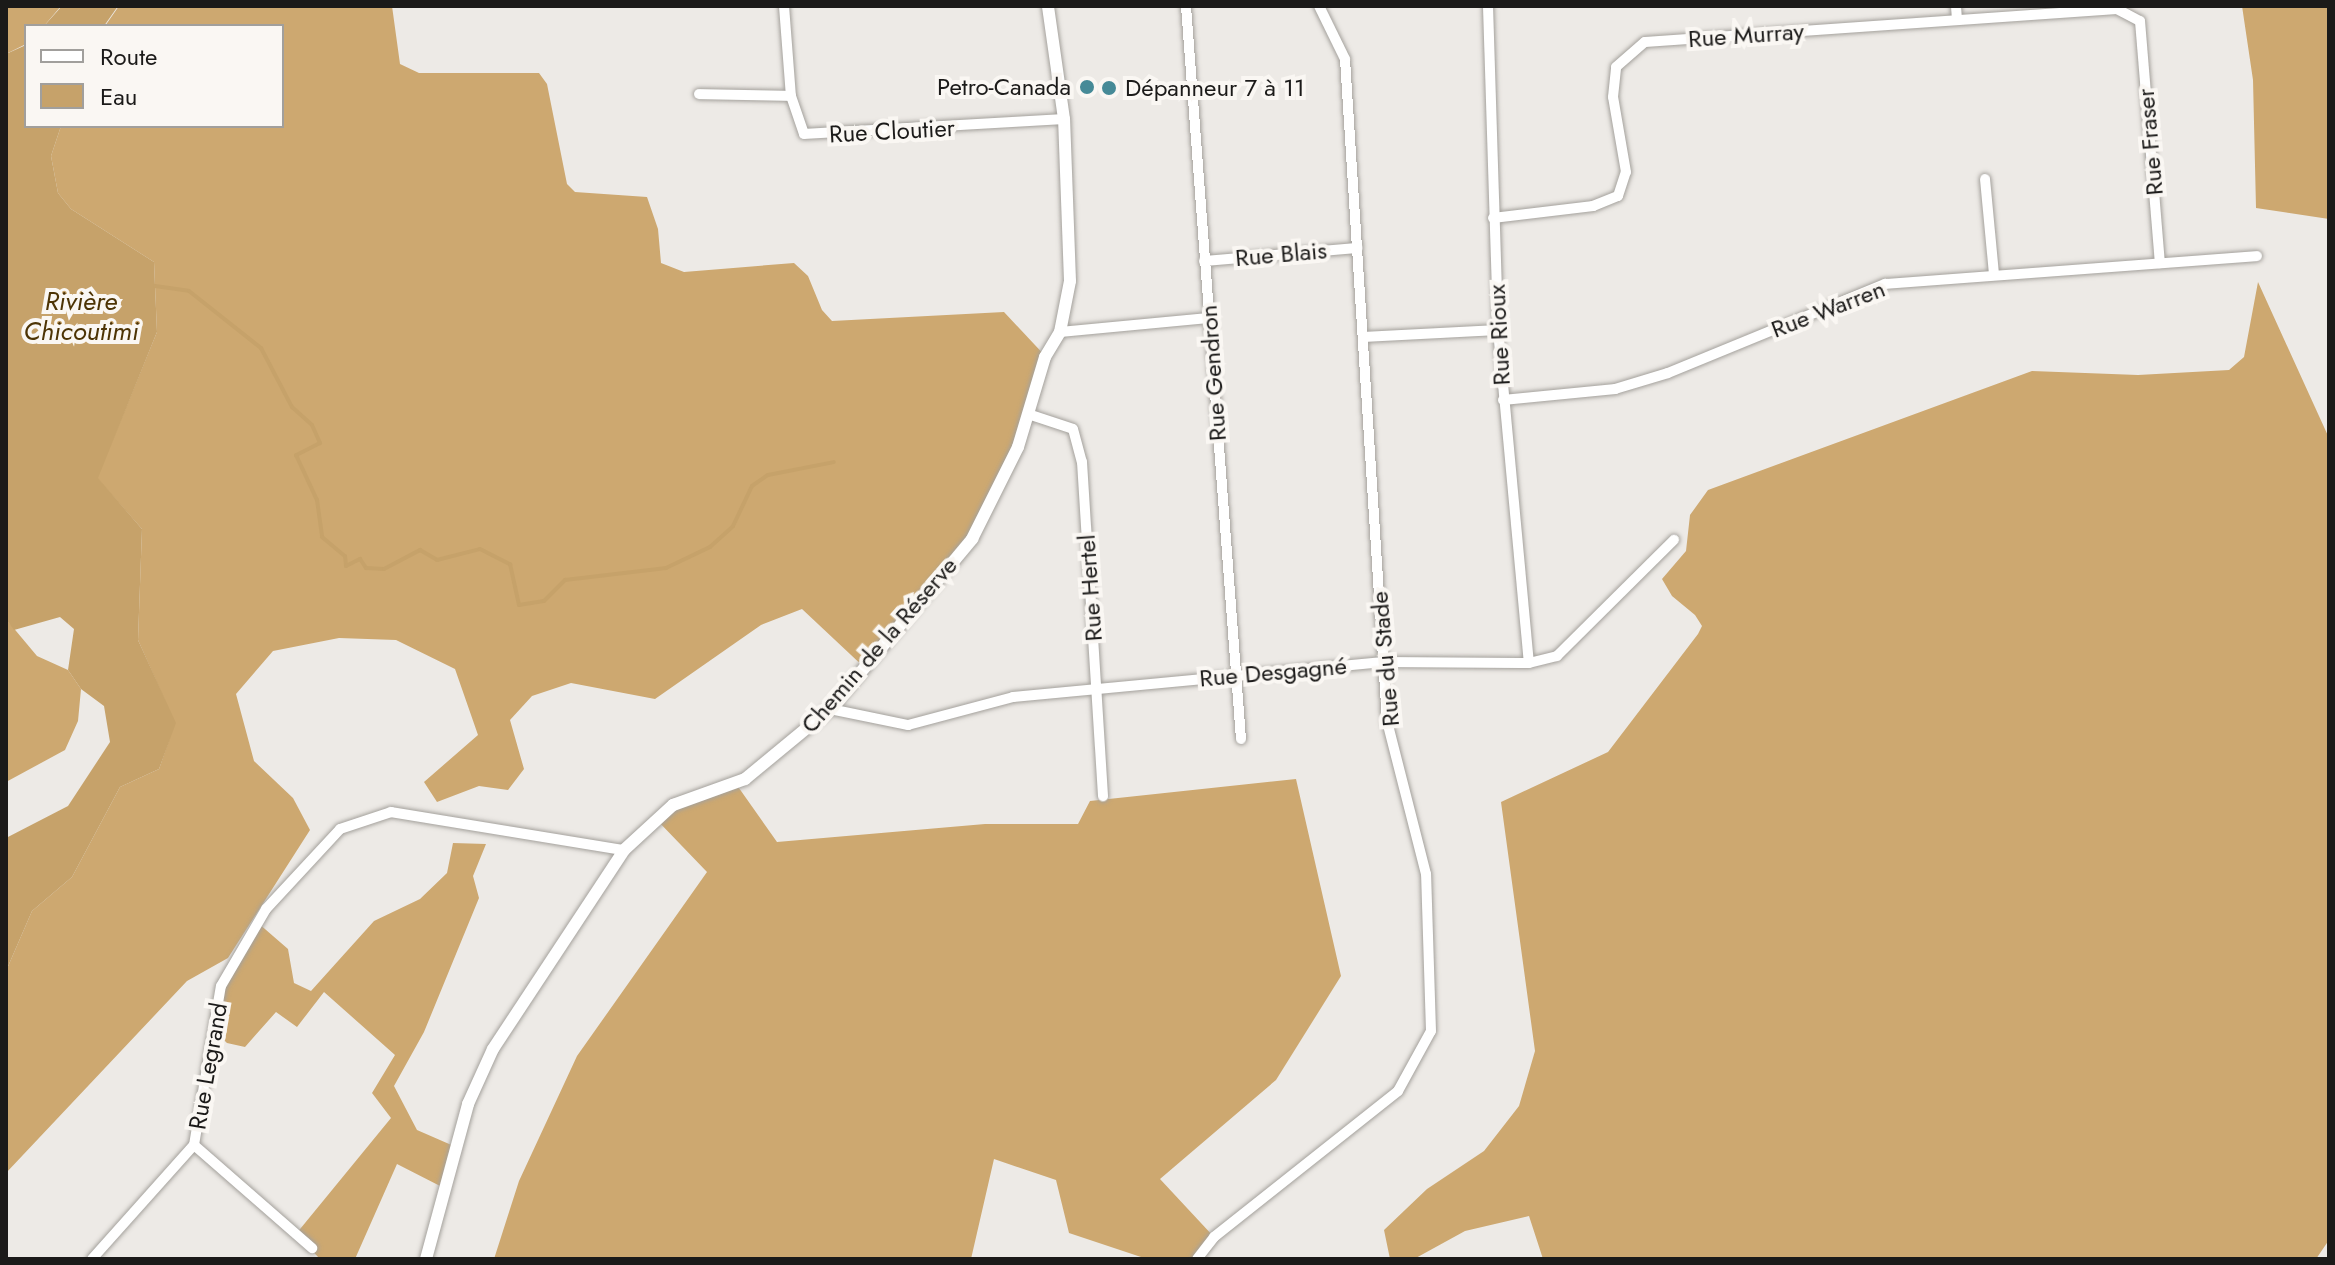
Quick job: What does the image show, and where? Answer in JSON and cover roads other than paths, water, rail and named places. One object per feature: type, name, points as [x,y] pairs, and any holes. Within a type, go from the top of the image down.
[{"type":"street","points":[[699,94],[791,96],[784,6]]},
{"type":"street","name":"Chemin de la Réserve","points":[[426,1259],[468,1104],[493,1049],[624,850],[673,805],[745,779],[830,709],[972,539],[1018,447],[1045,357],[1060,332],[1070,281],[1064,119],[1048,6]]},
{"type":"street","name":"Rue Gendron","points":[[1186,6],[1241,739]]},
{"type":"street","name":"Rue du Stade","points":[[1197,1259],[1214,1237],[1398,1091],[1431,1031],[1426,874],[1387,721],[1345,59],[1319,6]]},
{"type":"street","name":"Rue Rioux","points":[[1488,6],[1498,330],[1529,663]]},
{"type":"street","points":[[1956,6],[1957,20]]},
{"type":"street","name":"Rue Murray","points":[[1493,218],[1593,206],[1618,196],[1626,172],[1613,97],[1616,67],[1645,42],[2117,9],[2140,21]]},
{"type":"street","name":"Rue Fraser","points":[[2140,21],[2160,263]]},
{"type":"street","name":"Rue Cloutier","points":[[791,96],[804,134],[826,136],[1064,119]]},
{"type":"street","points":[[1985,179],[1994,275]]},
{"type":"street","name":"Rue Blais","points":[[1204,261],[1357,248]]},
{"type":"street","name":"Rue Warren","points":[[1503,400],[1615,389],[1668,373],[1885,284],[2257,256]]},
{"type":"street","points":[[1060,332],[1208,318]]},
{"type":"street","points":[[1363,337],[1498,330]]},
{"type":"street","name":"Rue Hertel","points":[[1028,414],[1073,429],[1082,462],[1103,796]]},
{"type":"street","name":"Rue Desgagné","points":[[830,709],[908,725],[1013,697],[1383,662],[1529,663],[1566,648],[1674,540]]},
{"type":"street","name":"Rue Legrand","points":[[95,1258],[194,1145],[221,986],[266,909],[340,829],[391,812],[624,850]]},
{"type":"street","points":[[194,1145],[312,1248]]},
{"type":"water","points":[[62,6],[118,6],[105,24],[46,24]]},
{"type":"water","name":"Rivière Chicoutimi","points":[[24,46],[24,128],[60,128],[51,156],[58,193],[71,209],[154,262],[157,332],[98,478],[142,529],[138,640],[176,723],[159,769],[120,787],[72,877],[32,911],[6,971],[6,838],[68,806],[110,742],[104,706],[81,689],[68,670],[74,629],[60,617],[14,630],[6,619],[6,54]]},
{"type":"waterway","points":[[155,286],[189,291],[261,348],[292,407],[312,425],[320,443],[296,455],[317,500],[322,537],[345,556],[346,566],[360,559],[366,568],[384,569],[420,550],[437,560],[480,549],[510,564],[519,605],[544,601],[565,580],[666,568],[710,547],[733,526],[752,486],[768,475],[834,462]]},
{"type":"place","name":"Petro-Canada","points":[[1087,87]]},
{"type":"place","name":"Dépanneur 7 à 11","points":[[1109,88]]}]
